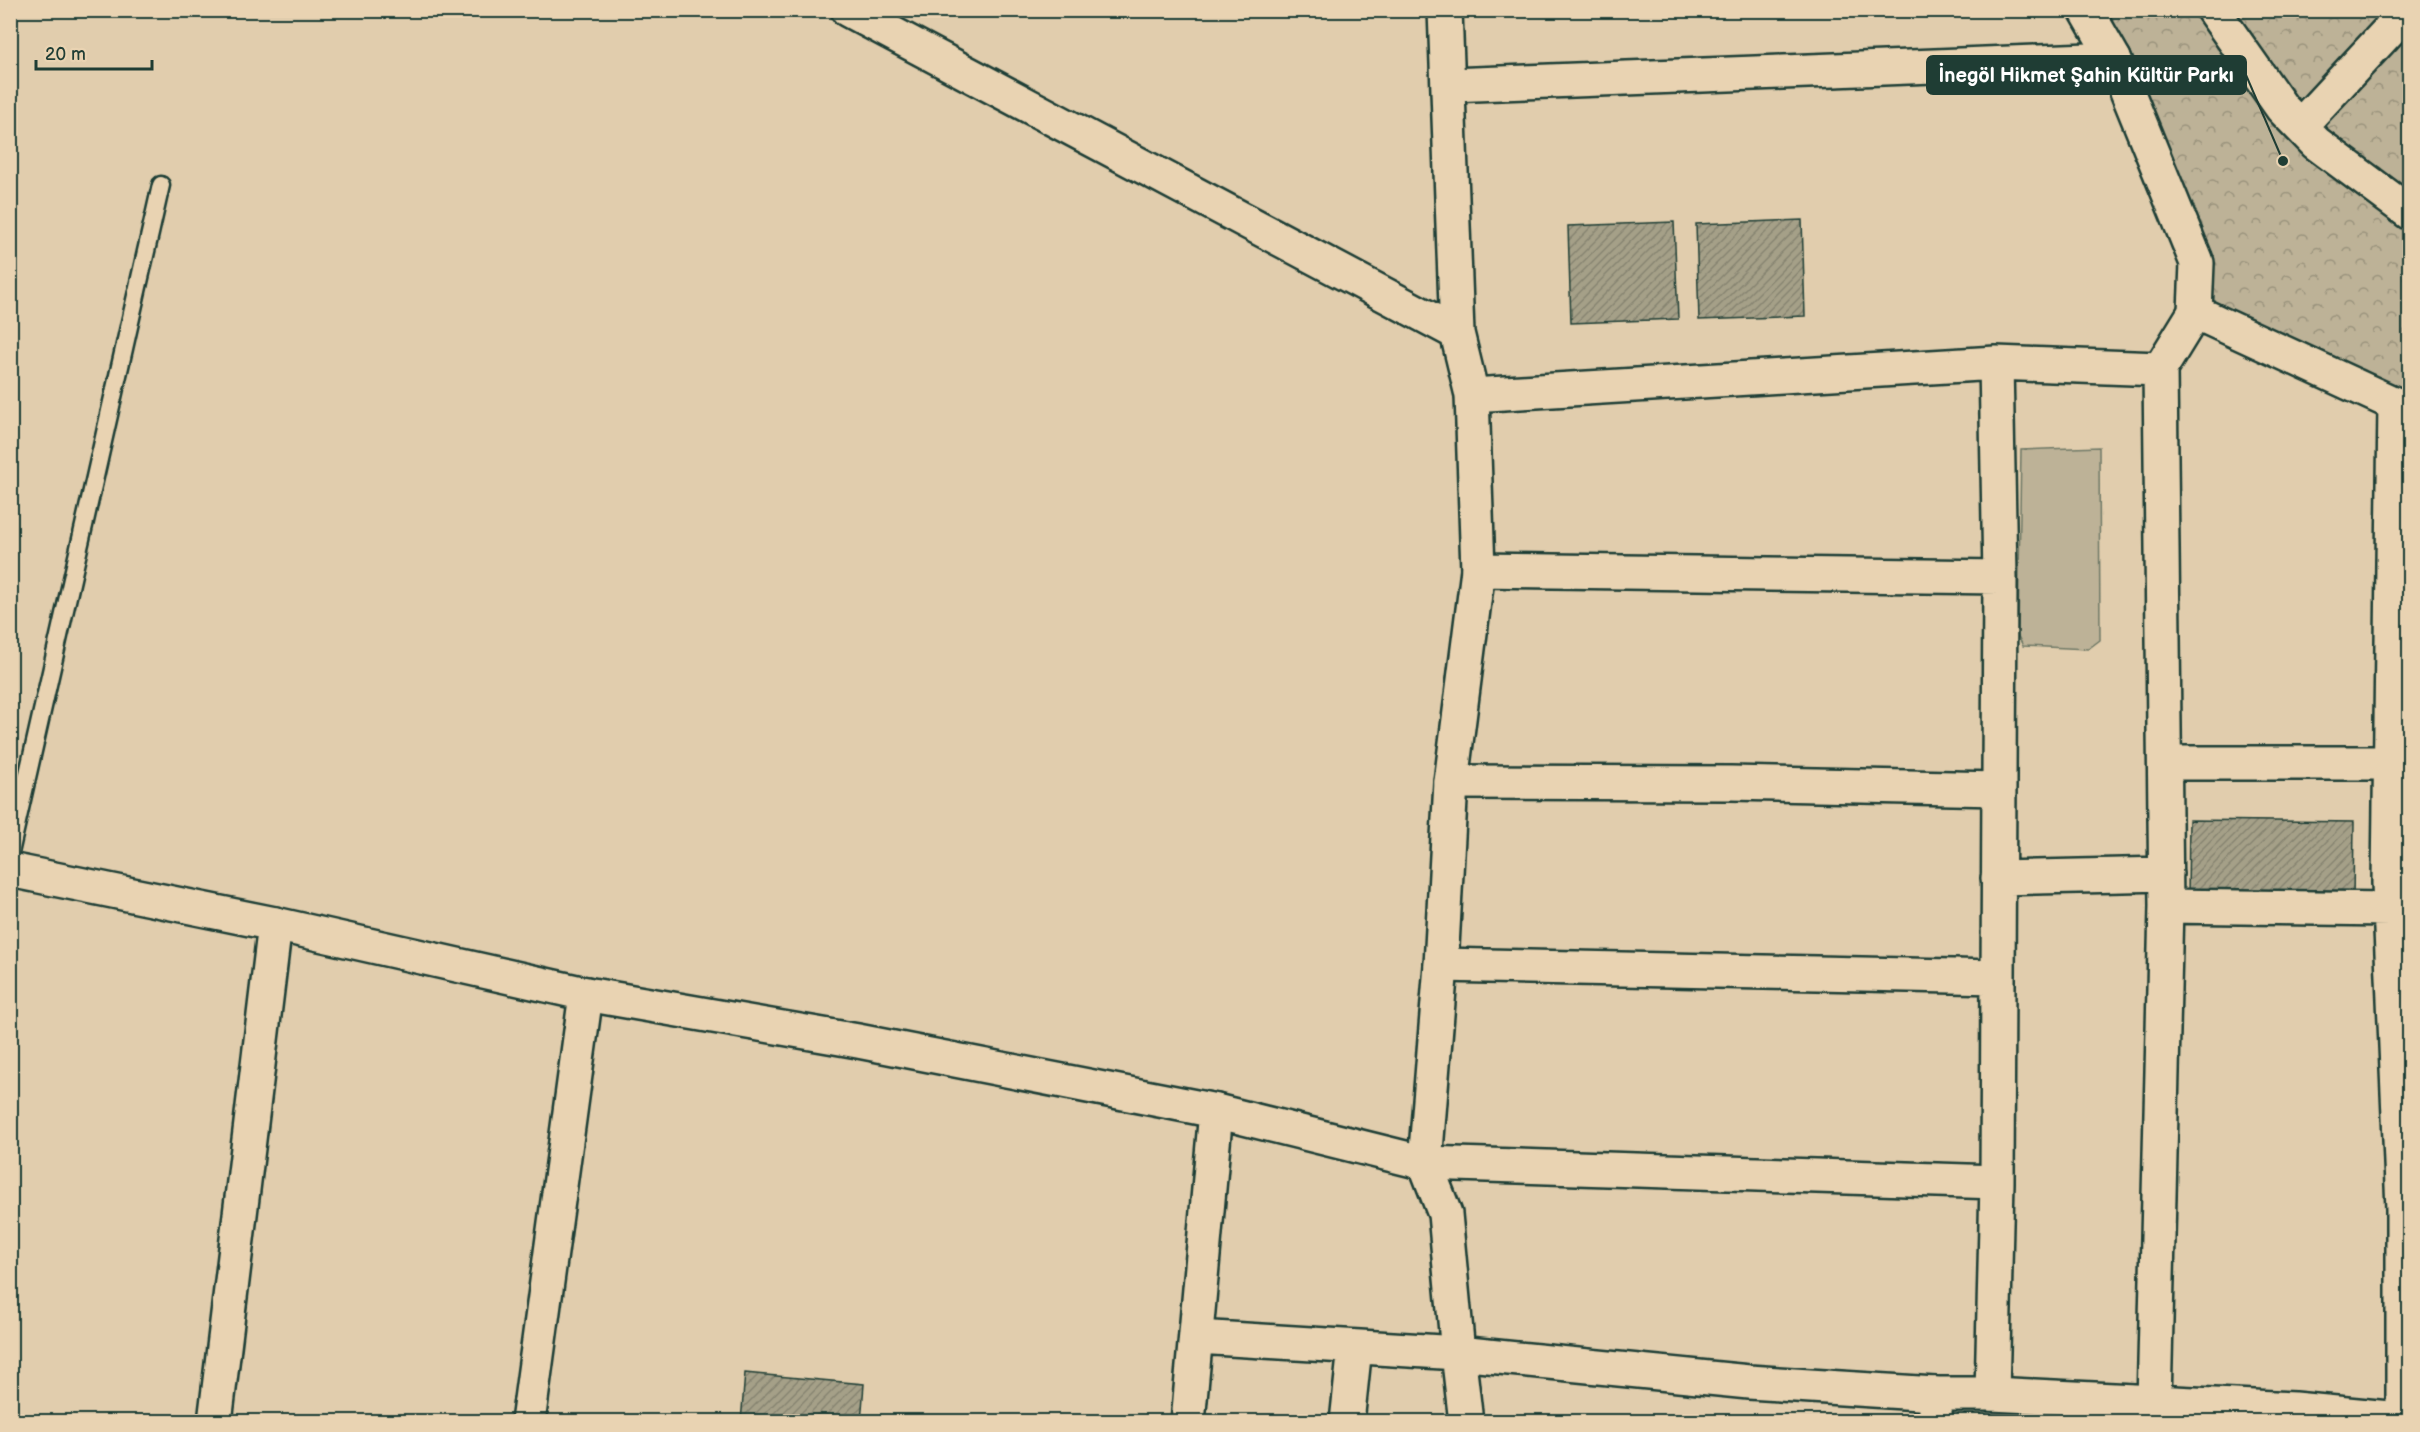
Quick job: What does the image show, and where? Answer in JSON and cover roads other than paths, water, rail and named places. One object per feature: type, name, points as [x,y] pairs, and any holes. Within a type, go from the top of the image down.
[{"type":"street","points":[[848,10],[1457,333]]},
{"type":"street","points":[[1445,10],[1457,333],[1472,395],[1478,570],[1451,783],[1441,965],[1425,1162],[1445,1214],[1466,1422]]},
{"type":"street","points":[[2086,10],[2114,59],[2197,263],[2195,312],[2160,369],[2166,906],[2154,1403]]},
{"type":"street","points":[[2213,10],[2282,108],[2316,143],[2409,213]]},
{"type":"street","points":[[2300,126],[2408,10]]},
{"type":"street","points":[[1449,85],[2114,59]]},
{"type":"street","points":[[1197,1337],[1458,1353],[1749,1382],[1935,1408],[1992,1394],[2154,1403],[2232,1414],[2294,1408],[2406,1420],[2406,1209],[2390,763],[2402,407],[2195,312]]},
{"type":"street","points":[[1472,395],[1996,363],[2160,369]]},
{"type":"street","points":[[1992,1394],[1997,1182],[2000,577],[1996,363]]},
{"type":"street","points":[[1478,570],[2000,577]]},
{"type":"street","points":[[2165,763],[2390,763]]},
{"type":"street","points":[[1451,783],[1731,783],[1998,789]]},
{"type":"street","points":[[10,870],[275,924],[586,994],[858,1041],[1216,1111],[1425,1162],[1997,1182]]},
{"type":"street","points":[[1998,878],[2166,874]]},
{"type":"street","points":[[2166,906],[2396,891]]},
{"type":"street","points":[[215,1422],[275,924]]},
{"type":"street","points":[[1441,965],[1998,977]]},
{"type":"street","points":[[528,1422],[586,994]]},
{"type":"street","points":[[1188,1422],[1216,1111]]},
{"type":"street","points":[[1347,1422],[1355,1347]]},
{"type":"lane","points":[[10,853],[161,185]]},
{"type":"place","name":"İnegöl Hikmet Şahin Kültür Parkı","points":[[2283,161]]}]
